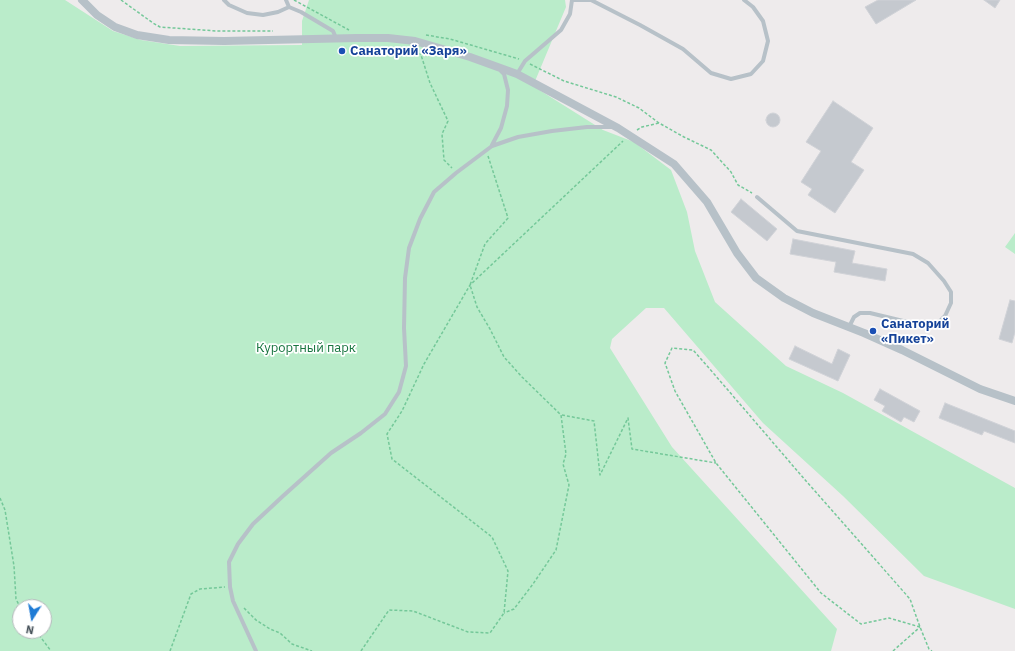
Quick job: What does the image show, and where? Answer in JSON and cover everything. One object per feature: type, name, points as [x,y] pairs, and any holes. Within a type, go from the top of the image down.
[{"type":"street","points":[[82,0],[97,15],[115,27],[137,35],[169,40],[224,41],[334,34],[388,38],[415,41],[449,50],[517,74],[629,134],[674,164],[707,202],[737,253],[756,278],[784,298],[813,313],[902,350],[980,389],[1015,401]]},
{"type":"lane","points":[[224,0],[229,5],[247,13],[263,15],[278,12],[289,7]]},
{"type":"lane","points":[[286,0],[289,7],[301,12],[334,34]]},
{"type":"lane","points":[[517,74],[525,61],[561,30],[570,14],[572,0],[591,0],[683,49],[711,73],[731,79],[751,74],[764,61],[768,41],[763,21],[753,7],[744,0]]},
{"type":"lane","points":[[492,146],[501,128],[507,106],[508,90],[504,74],[496,66]]},
{"type":"lane","points":[[256,651],[233,601],[230,587],[229,562],[238,544],[253,524],[331,453],[361,433],[385,414],[399,392],[406,366],[404,328],[405,278],[409,248],[420,219],[434,192],[456,173],[492,146],[518,137],[552,131],[587,127],[618,128]]},
{"type":"lane","points":[[757,197],[798,230],[913,254],[928,263],[944,281],[951,292],[951,304],[945,316],[936,324],[924,326],[870,313],[860,313],[854,317],[849,327]]},
{"type":"path","points":[[121,0],[160,27],[218,31],[276,31]]},
{"type":"path","points":[[294,0],[352,32],[334,34]]},
{"type":"path","points":[[419,35],[450,39],[525,61],[564,81],[616,97],[639,108],[659,123],[711,150],[731,172],[738,185],[757,197]]},
{"type":"path","points":[[409,46],[421,55],[430,83],[448,121],[442,134],[444,160],[456,173]]},
{"type":"path","points":[[470,285],[629,134],[642,127],[659,123]]},
{"type":"path","points":[[361,651],[389,610],[413,611],[468,632],[490,633],[504,613],[508,571],[492,537],[392,459],[386,434],[402,411],[424,364],[470,285],[485,244],[508,218],[486,150]]},
{"type":"path","points":[[470,285],[477,307],[504,357],[522,377],[561,415],[594,421],[600,475],[628,418],[632,449],[716,463]]},
{"type":"path","points":[[920,627],[889,618],[861,624],[821,593],[716,463],[675,391],[664,362],[672,348],[693,350],[910,599],[929,649],[932,651]]},
{"type":"path","points":[[504,613],[514,609],[534,584],[556,550],[570,485],[563,464],[566,454],[561,415]]},
{"type":"path","points":[[0,498],[5,510],[12,552],[16,599]]},
{"type":"path","points":[[170,651],[191,594],[200,589],[230,587]]},
{"type":"path","points":[[233,601],[241,606],[256,620],[280,633],[292,644],[312,651]]},
{"type":"path","points":[[893,651],[920,627]]},
{"type":"path","points":[[42,639],[51,651]]},
{"type":"green space","name":"Курортный парк","points":[[0,0],[65,0],[113,31],[141,40],[180,46],[302,45],[302,21],[309,0],[565,0],[566,7],[533,86],[603,130],[634,142],[671,170],[687,212],[695,251],[715,302],[786,366],[843,393],[1015,488],[1015,609],[924,576],[843,496],[763,423],[664,308],[646,308],[612,339],[610,348],[672,447],[837,629],[831,651],[0,651]]},
{"type":"green space","points":[[1015,233],[1015,254],[1005,247]]},
{"type":"building","points":[[878,0],[916,0],[876,24],[865,7]]},
{"type":"building","points":[[984,0],[1000,0],[995,8]]},
{"type":"building","points":[[833,101],[873,128],[851,162],[864,170],[835,213],[808,195],[812,189],[801,182],[821,151],[806,142]]},
{"type":"building","points":[[770,113],[776,113],[780,117],[780,123],[776,127],[770,127],[766,123],[766,117]]},
{"type":"building","points":[[741,199],[777,229],[767,241],[731,212]]},
{"type":"building","points":[[793,239],[855,251],[852,263],[887,269],[885,281],[834,272],[836,262],[790,254]]},
{"type":"building","points":[[1010,300],[1015,301],[1015,332],[1012,343],[999,339]]},
{"type":"building","points":[[795,346],[832,364],[838,349],[850,355],[838,381],[789,359]]},
{"type":"building","points":[[880,389],[920,411],[914,422],[904,417],[901,422],[882,411],[885,406],[874,400]]},
{"type":"building","points":[[945,403],[1015,431],[1015,443],[984,431],[982,435],[939,418]]},
{"type":"place","name":"Санаторий «Заря»","points":[[342,51]]},
{"type":"place","name":"Санаторий «Пикет»","points":[[873,331]]}]
